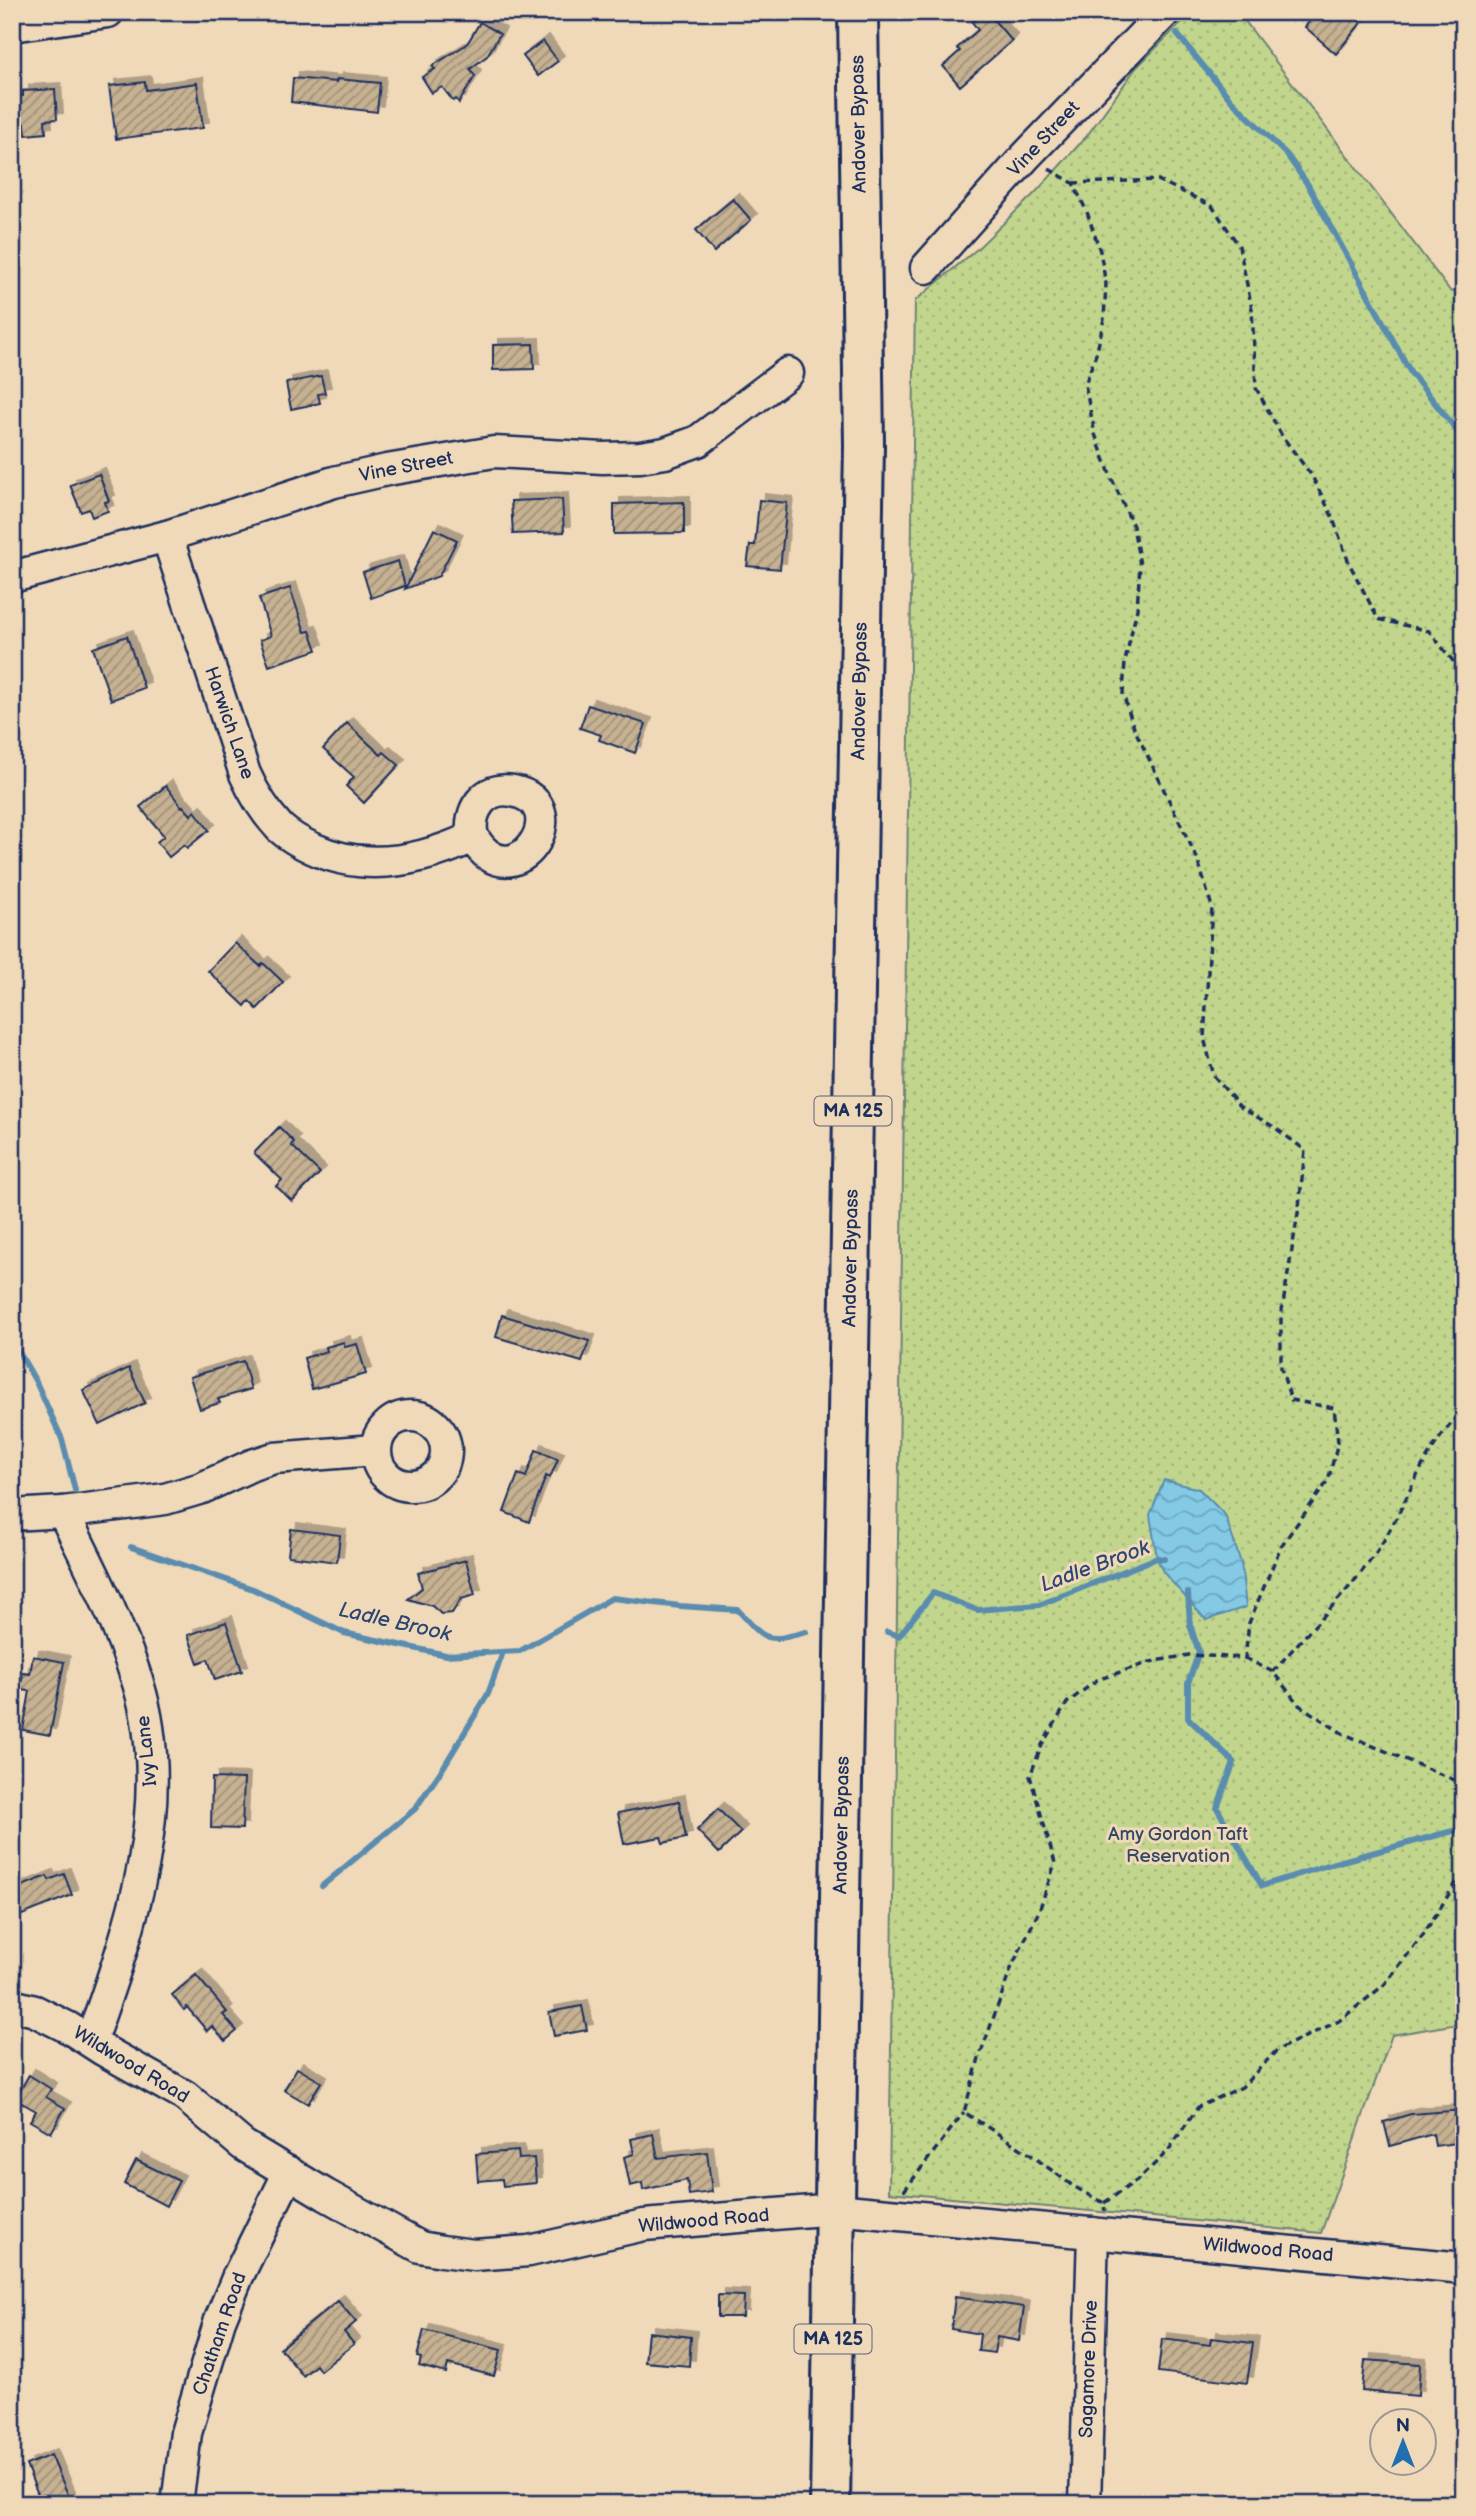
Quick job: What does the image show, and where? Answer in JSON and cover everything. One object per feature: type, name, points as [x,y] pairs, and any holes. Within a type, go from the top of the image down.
[{"type":"main road","name":"Andover Bypass","points":[[830,2504],[864,445],[858,12]]},
{"type":"street","points":[[12,26],[108,12]]},
{"type":"street","name":"Vine Street","points":[[926,268],[1026,156],[1165,12]]},
{"type":"street","name":"Vine Street","points":[[12,577],[167,536],[334,482],[454,458],[494,452],[603,458],[665,453],[698,441],[788,373]]},
{"type":"street","name":"Harwich Lane","points":[[167,536],[245,774],[254,794],[282,830],[321,852],[365,862],[386,862],[430,854],[473,838]]},
{"type":"street","points":[[12,1515],[63,1513],[165,1499],[202,1488],[274,1458],[375,1450]]},
{"type":"street","name":"Ivy Lane","points":[[63,1513],[96,1577],[139,1684],[153,1777],[146,1846],[132,1912],[121,1957],[91,2040]]},
{"type":"street","name":"Wildwood Road","points":[[12,2005],[34,2011],[91,2040],[103,2050],[185,2096],[243,2144],[419,2247],[474,2255],[529,2250],[643,2225],[835,2209],[1464,2268]]},
{"type":"street","name":"Chatham Road","points":[[177,2504],[186,2433],[220,2320],[289,2172]]},
{"type":"street","name":"Sagamore Drive","points":[[1085,2504],[1101,2234]]},
{"type":"path","points":[[1026,156],[1073,183],[1158,180],[1212,206],[1239,246],[1251,309],[1256,388],[1282,436],[1312,476],[1332,516],[1349,563],[1378,619],[1429,631],[1453,661],[1464,690]]},
{"type":"path","points":[[1073,183],[1087,212],[1100,251],[1106,284],[1102,330],[1085,386],[1096,434],[1111,477],[1133,526],[1140,565],[1137,609],[1125,661],[1123,694],[1135,728],[1197,858],[1212,907],[1204,1038],[1214,1076],[1240,1107],[1305,1150],[1299,1207],[1281,1315],[1281,1368],[1290,1401],[1334,1408],[1338,1442],[1328,1481],[1281,1546],[1249,1623],[1245,1658]]},
{"type":"path","points":[[1464,831],[1459,858],[1464,920]]},
{"type":"path","points":[[1273,1672],[1303,1635],[1341,1599],[1378,1549],[1430,1449],[1464,1411]]},
{"type":"path","points":[[884,2213],[915,2179],[964,2112],[979,2058],[1012,1966],[1040,1911],[1055,1863],[1030,1776],[1042,1745],[1067,1703],[1097,1680],[1150,1662],[1189,1655],[1245,1658],[1273,1672],[1299,1705],[1342,1733],[1464,1784]]},
{"type":"path","points":[[1104,2203],[1139,2179],[1168,2151],[1198,2107],[1242,2087],[1277,2050],[1339,2021],[1384,1984],[1423,1935],[1461,1875],[1464,1863]]},
{"type":"path","points":[[964,2112],[1073,2186],[1104,2203]]},
{"type":"path","points":[[1101,2234],[1104,2203]]},
{"type":"green space","name":"Amy Gordon Taft Reservation","points":[[1192,12],[1238,12],[1451,292],[1464,288],[1464,2023],[1392,2035],[1321,2233],[889,2192],[915,301],[977,249],[1035,193],[1086,137],[1136,68]]},
{"type":"water","points":[[1164,1480],[1199,1489],[1225,1515],[1241,1563],[1246,1607],[1206,1620],[1163,1572],[1157,1558],[1150,1515]]},
{"type":"building","points":[[983,12],[987,12],[1012,41],[960,86],[943,66],[960,51],[957,48],[978,30],[972,22]]},
{"type":"building","points":[[1317,12],[1366,12],[1359,21],[1361,23],[1336,54],[1305,27]]},
{"type":"building","points":[[480,22],[500,34],[487,56],[470,69],[475,76],[459,103],[456,99],[453,101],[442,87],[432,93],[422,77],[435,69],[432,66],[467,44]]},
{"type":"building","points":[[543,41],[558,61],[538,76],[523,56]]},
{"type":"building","points":[[293,78],[380,83],[377,112],[291,102]]},
{"type":"building","points":[[145,82],[146,90],[197,83],[203,128],[116,139],[109,86]]},
{"type":"building","points":[[55,89],[57,119],[45,120],[46,133],[26,135],[25,124],[12,125],[12,96],[23,96],[23,91]]},
{"type":"building","points":[[733,199],[751,220],[714,252],[696,230]]},
{"type":"building","points":[[533,344],[534,369],[493,370],[493,345]]},
{"type":"building","points":[[321,376],[325,393],[318,394],[320,403],[291,409],[286,383]]},
{"type":"building","points":[[99,474],[109,501],[105,502],[108,511],[92,517],[89,509],[81,512],[70,485]]},
{"type":"building","points":[[562,499],[564,532],[513,534],[511,501]]},
{"type":"building","points":[[759,500],[787,503],[780,569],[747,566],[750,545],[755,545]]},
{"type":"building","points":[[684,502],[684,533],[614,534],[614,504]]},
{"type":"building","points":[[434,529],[457,540],[439,576],[405,589]]},
{"type":"building","points":[[398,561],[405,586],[371,598],[363,572]]},
{"type":"building","points":[[290,588],[305,632],[310,631],[317,650],[269,666],[260,640],[271,636],[259,598]]},
{"type":"building","points":[[127,636],[144,688],[111,700],[93,648]]},
{"type":"building","points":[[588,705],[646,724],[635,753],[599,740],[601,735],[580,728]]},
{"type":"building","points":[[347,723],[381,755],[384,752],[399,765],[364,803],[346,786],[354,777],[323,749]]},
{"type":"building","points":[[166,786],[191,815],[195,811],[209,830],[187,848],[184,845],[169,857],[157,842],[164,836],[140,807]]},
{"type":"building","points":[[235,943],[260,966],[263,963],[283,982],[257,1009],[249,1001],[245,1006],[208,971]]},
{"type":"building","points":[[279,1127],[294,1142],[291,1145],[320,1173],[292,1201],[276,1186],[282,1180],[254,1153]]},
{"type":"building","points":[[502,1315],[589,1341],[582,1362],[496,1337]]},
{"type":"building","points":[[344,1342],[345,1347],[357,1344],[366,1374],[312,1389],[304,1358]]},
{"type":"building","points":[[243,1361],[251,1389],[218,1399],[220,1403],[200,1409],[190,1377]]},
{"type":"building","points":[[129,1368],[145,1403],[100,1425],[83,1390]]},
{"type":"building","points":[[536,1450],[558,1459],[550,1478],[546,1476],[529,1522],[504,1512],[518,1474],[526,1477]]},
{"type":"building","points":[[291,1529],[340,1535],[337,1562],[288,1556]]},
{"type":"building","points":[[466,1560],[475,1595],[461,1599],[452,1613],[441,1614],[432,1606],[408,1599],[422,1588],[418,1573]]},
{"type":"building","points":[[226,1622],[242,1671],[215,1680],[208,1659],[198,1663],[188,1635]]},
{"type":"building","points":[[33,1656],[64,1662],[50,1735],[23,1730],[30,1691],[20,1690],[23,1673],[30,1674]]},
{"type":"building","points":[[212,1778],[244,1779],[242,1829],[211,1828]]},
{"type":"building","points":[[679,1801],[686,1838],[663,1843],[661,1837],[624,1844],[618,1813]]},
{"type":"building","points":[[718,1809],[741,1832],[719,1853],[697,1830]]},
{"type":"building","points":[[64,1874],[72,1895],[12,1919],[12,1890],[47,1876],[49,1880]]},
{"type":"building","points":[[196,1975],[227,2012],[223,2015],[237,2031],[225,2041],[212,2026],[207,2031],[187,2007],[184,2010],[172,1995]]},
{"type":"building","points":[[582,2006],[587,2030],[554,2036],[549,2012]]},
{"type":"building","points":[[297,2068],[321,2082],[308,2104],[284,2090]]},
{"type":"building","points":[[29,2075],[51,2089],[46,2097],[65,2108],[51,2133],[30,2121],[36,2111],[15,2099]]},
{"type":"building","points":[[1464,2110],[1464,2142],[1435,2146],[1433,2134],[1390,2146],[1384,2122],[1411,2114]]},
{"type":"building","points":[[653,2134],[658,2158],[707,2152],[712,2192],[689,2195],[687,2180],[643,2190],[642,2183],[630,2186],[624,2157],[634,2154],[631,2139]]},
{"type":"building","points":[[518,2151],[519,2159],[534,2158],[536,2183],[503,2186],[502,2179],[478,2181],[476,2154]]},
{"type":"building","points":[[136,2160],[179,2181],[166,2206],[124,2184]]},
{"type":"building","points":[[718,2295],[744,2296],[743,2317],[718,2317]]},
{"type":"building","points":[[955,2297],[1024,2307],[1019,2341],[997,2337],[994,2353],[978,2351],[980,2334],[951,2329]]},
{"type":"building","points":[[338,2301],[356,2322],[344,2332],[354,2344],[320,2371],[316,2365],[303,2376],[280,2348]]},
{"type":"building","points":[[424,2330],[501,2350],[494,2376],[448,2364],[446,2373],[419,2366],[421,2358],[417,2357]]},
{"type":"building","points":[[648,2332],[691,2337],[689,2366],[645,2362]]},
{"type":"building","points":[[1211,2338],[1253,2343],[1247,2383],[1158,2372],[1162,2339],[1210,2345]]},
{"type":"building","points":[[1365,2360],[1420,2364],[1418,2396],[1362,2391]]},
{"type":"building","points":[[51,2455],[72,2504],[42,2504],[26,2465]]},
{"type":"waterway","points":[[1177,34],[1231,100],[1287,155],[1308,185],[1411,373],[1464,439]]},
{"type":"waterway","name":"Ladle Brook","points":[[12,1340],[36,1382],[62,1439],[75,1490]]},
{"type":"waterway","name":"Ladle Brook","points":[[131,1547],[253,1589],[344,1633],[446,1655],[520,1651],[612,1598],[738,1610],[767,1637],[782,1638],[806,1632]]},
{"type":"waterway","name":"Ladle Brook","points":[[887,1632],[899,1636],[933,1593],[977,1610],[1039,1605],[1157,1558],[1164,1559]]},
{"type":"waterway","name":"Ladle Brook","points":[[1188,1593],[1190,1625],[1199,1652],[1188,1683],[1188,1718],[1234,1762],[1217,1808],[1262,1886],[1331,1864],[1464,1828]]},
{"type":"waterway","points":[[322,1886],[415,1809],[488,1694],[503,1652]]}]
